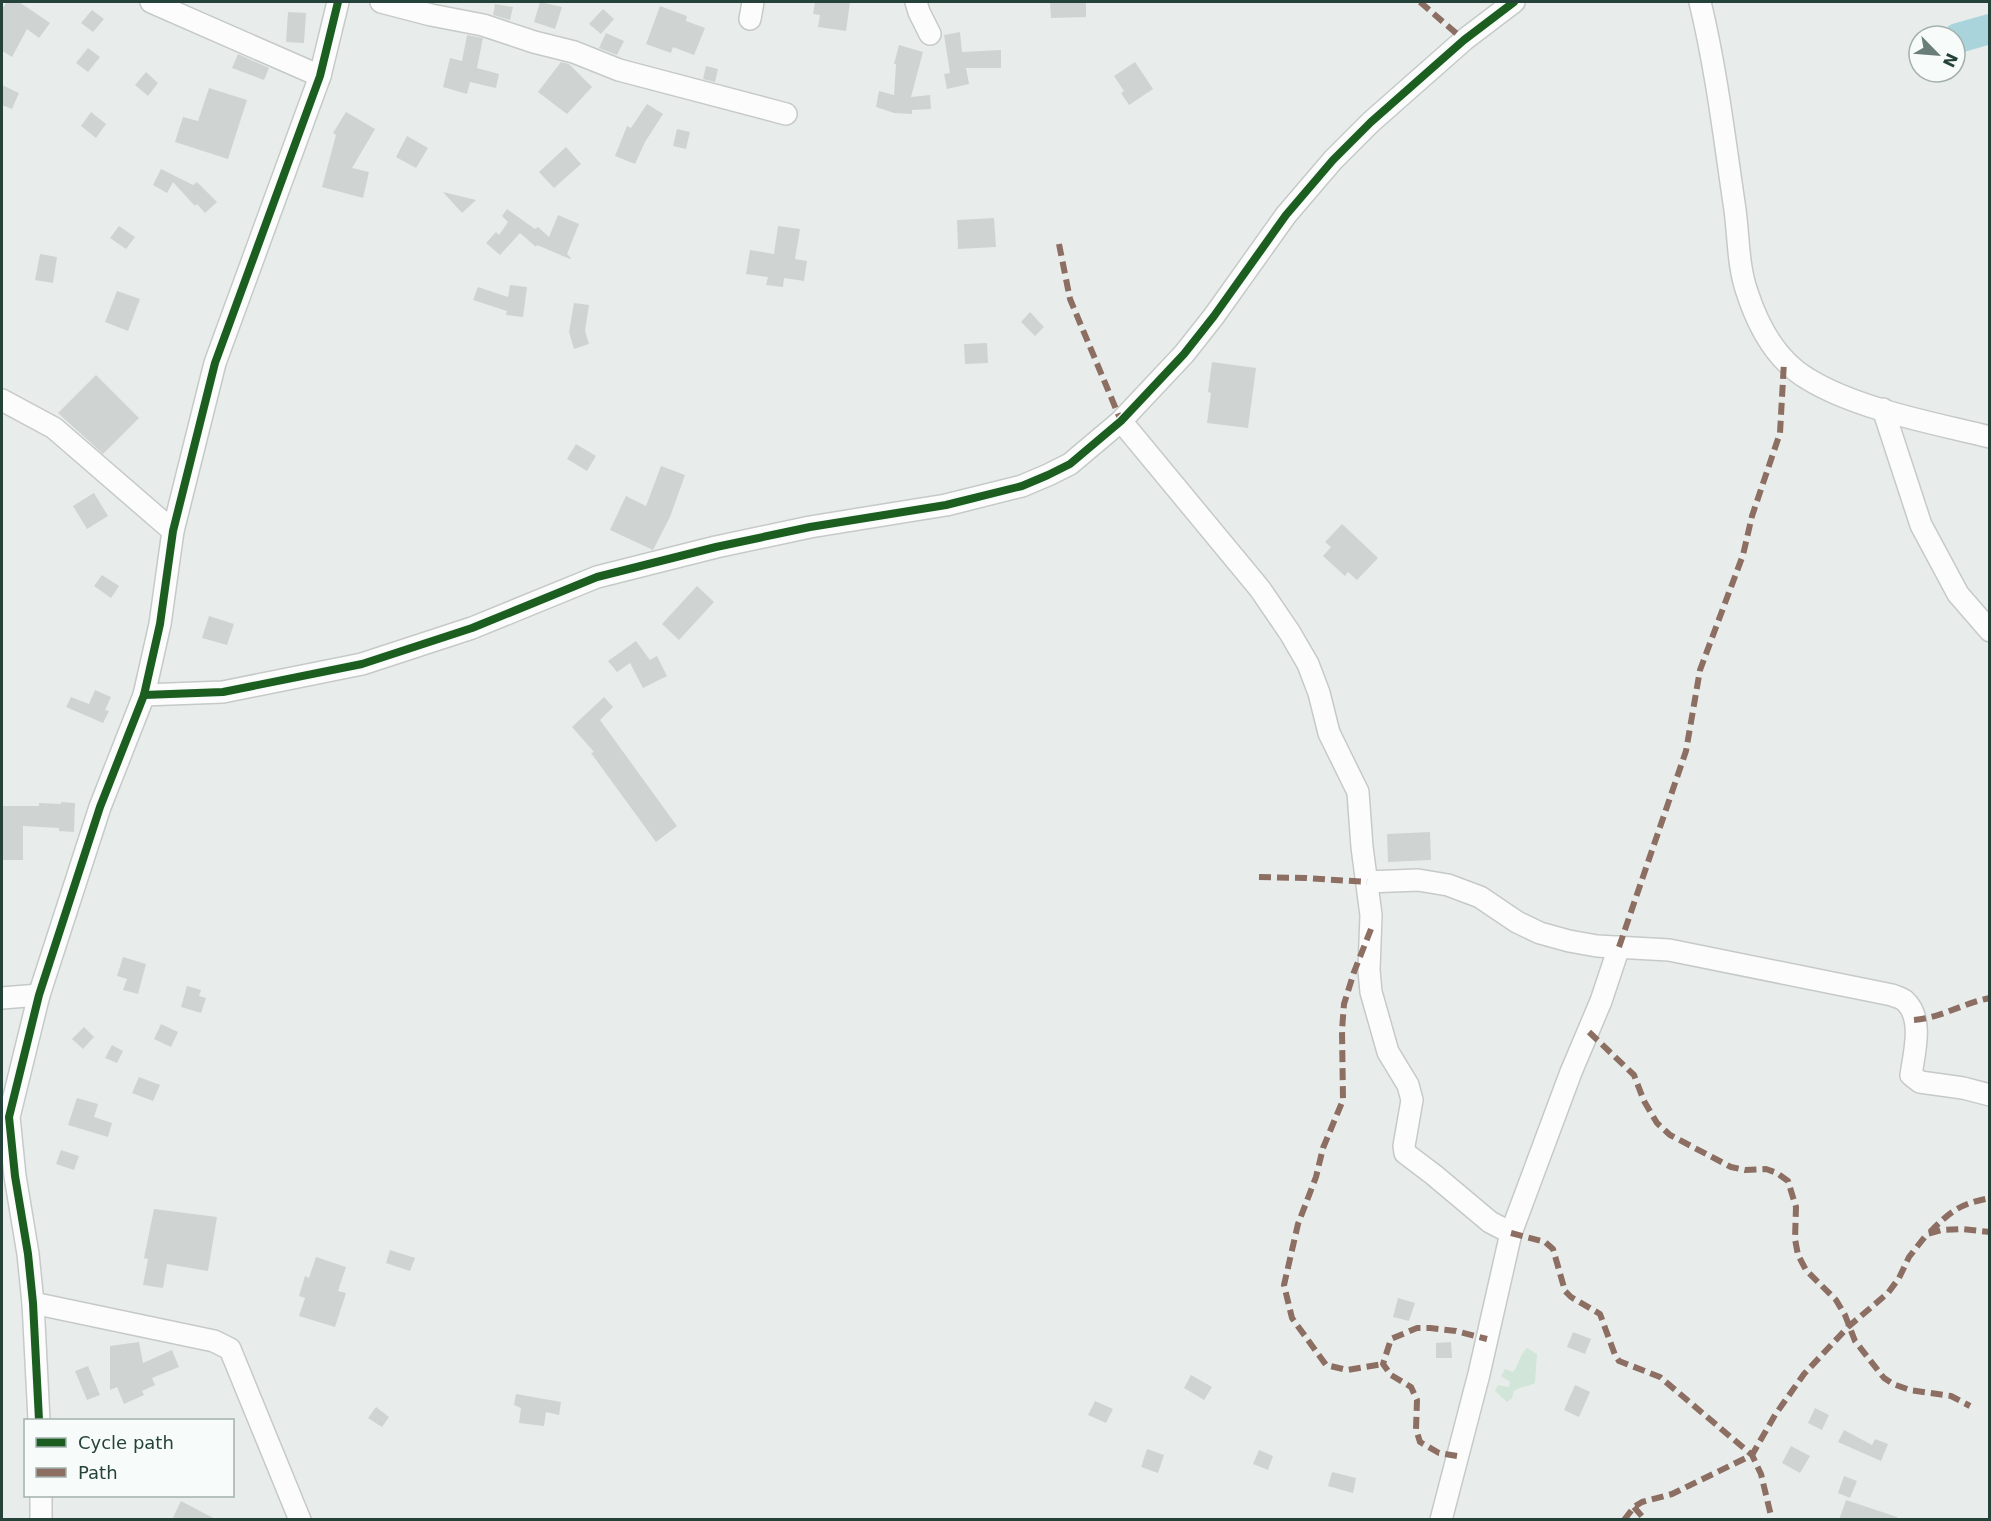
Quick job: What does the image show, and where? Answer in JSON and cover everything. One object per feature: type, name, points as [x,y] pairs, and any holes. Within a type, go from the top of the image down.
[{"type":"street","points":[[151,2],[320,76]]},
{"type":"street","points":[[2,1136],[39,995],[100,807],[144,695],[160,624],[173,531],[215,363],[320,76],[338,2]]},
{"type":"street","points":[[381,2],[483,26],[574,52],[619,70],[786,114]]},
{"type":"street","points":[[916,2],[930,34]]},
{"type":"street","points":[[144,695],[223,692],[362,664],[472,628],[597,577],[758,538],[866,517],[946,505],[1022,486],[1070,464],[1121,421],[1184,354],[1286,215],[1333,160],[1371,122],[1456,47],[1514,2]]},
{"type":"street","points":[[1700,2],[1718,93],[1737,226],[1739,263],[1751,303],[1765,332],[1784,362],[1807,379],[1836,394],[1883,409],[1989,436]]},
{"type":"street","points":[[2,400],[54,428],[173,531]]},
{"type":"street","points":[[1883,409],[1921,525],[1958,594],[1989,630]]},
{"type":"street","points":[[1121,421],[1260,589],[1308,664],[1329,733],[1358,792],[1371,922],[1371,992],[1388,1052],[1408,1085],[1412,1100],[1404,1146],[1405,1153],[1490,1222],[1511,1233]]},
{"type":"street","points":[[1367,882],[1418,880],[1448,885],[1480,897],[1517,922],[1540,933],[1569,941],[1670,950],[1892,995],[1905,1001],[1911,1009],[1914,1020],[1917,1048],[1911,1075],[1914,1079],[1989,1095]]},
{"type":"street","points":[[1442,1520],[1479,1374],[1511,1233],[1571,1072],[1601,1001],[1619,947]]},
{"type":"street","points":[[2,998],[39,995]]},
{"type":"street","points":[[9,1116],[33,1303],[39,1419]]},
{"type":"street","points":[[33,1303],[214,1341],[230,1349],[300,1520]]},
{"type":"street","points":[[41,1497],[41,1520]]},
{"type":"green space","points":[[1527,1348],[1537,1354],[1535,1383],[1514,1391],[1512,1398],[1507,1402],[1495,1391],[1498,1385],[1509,1387],[1510,1382],[1501,1376],[1505,1369],[1513,1372]]},
{"type":"building","points":[[7,2],[19,2],[50,23],[39,38],[27,29],[12,57],[2,51],[2,9]]},
{"type":"building","points":[[540,2],[562,7],[555,29],[534,22]]},
{"type":"building","points":[[815,2],[850,2],[846,31],[818,27],[820,15],[813,14]]},
{"type":"building","points":[[1050,2],[1086,2],[1086,17],[1051,18]]},
{"type":"building","points":[[495,4],[513,7],[510,20],[493,15]]},
{"type":"building","points":[[660,6],[687,16],[686,21],[705,28],[694,55],[673,47],[671,53],[646,44]]},
{"type":"building","points":[[603,9],[614,19],[601,34],[589,24]]},
{"type":"building","points":[[92,10],[104,19],[93,32],[81,23]]},
{"type":"building","points":[[288,12],[306,13],[304,43],[286,42]]},
{"type":"building","points":[[960,32],[962,52],[1001,50],[1001,68],[966,68],[969,84],[947,89],[944,74],[950,73],[944,35]]},
{"type":"building","points":[[606,33],[624,41],[617,55],[599,48]]},
{"type":"building","points":[[467,35],[483,38],[477,68],[499,74],[496,88],[470,82],[467,94],[443,87],[450,58],[462,61]]},
{"type":"building","points":[[899,45],[923,52],[911,97],[930,95],[931,109],[912,110],[912,114],[894,113],[876,107],[879,91],[894,95],[896,64],[894,64]]},
{"type":"building","points":[[88,48],[100,57],[88,72],[76,63]]},
{"type":"building","points":[[238,54],[269,68],[264,80],[232,68]]},
{"type":"building","points":[[561,62],[569,64],[592,87],[567,114],[538,92]]},
{"type":"building","points":[[1135,62],[1153,89],[1129,105],[1121,93],[1124,91],[1114,76]]},
{"type":"building","points":[[706,66],[718,69],[715,82],[703,79]]},
{"type":"building","points":[[146,72],[158,83],[148,96],[135,85]]},
{"type":"building","points":[[2,85],[19,93],[12,109],[2,105]]},
{"type":"building","points":[[209,88],[247,100],[228,159],[175,142],[183,117],[198,121]]},
{"type":"building","points":[[647,104],[663,114],[645,142],[635,164],[615,156],[627,126],[631,128]]},
{"type":"building","points":[[91,112],[106,124],[96,138],[81,126]]},
{"type":"building","points":[[346,112],[375,129],[352,168],[369,172],[363,198],[322,187],[336,135],[333,133]]},
{"type":"building","points":[[677,129],[690,132],[686,149],[673,146]]},
{"type":"building","points":[[407,136],[428,148],[416,168],[396,157]]},
{"type":"building","points":[[566,147],[581,164],[554,188],[539,172]]},
{"type":"building","points":[[161,169],[193,185],[197,182],[217,202],[205,213],[197,204],[195,206],[173,182],[167,193],[153,185]]},
{"type":"building","points":[[443,192],[476,200],[462,213]]},
{"type":"building","points":[[507,209],[535,229],[538,227],[549,237],[558,215],[579,224],[567,254],[571,258],[537,245],[536,247],[520,233],[500,255],[486,243],[496,232],[499,235],[508,222],[502,216]]},
{"type":"building","points":[[994,218],[996,247],[958,249],[957,220]]},
{"type":"building","points":[[119,226],[135,237],[126,249],[110,238]]},
{"type":"building","points":[[778,226],[800,229],[795,259],[807,261],[804,281],[784,278],[783,287],[766,285],[768,277],[746,274],[750,250],[774,254]]},
{"type":"building","points":[[40,254],[57,257],[53,283],[35,280]]},
{"type":"building","points":[[510,285],[527,287],[523,317],[506,315],[507,311],[473,300],[478,287],[508,297]]},
{"type":"building","points":[[117,291],[140,299],[128,331],[105,322]]},
{"type":"building","points":[[574,303],[589,305],[585,331],[589,344],[574,349],[569,332]]},
{"type":"building","points":[[1030,312],[1044,327],[1035,336],[1021,322]]},
{"type":"building","points":[[987,343],[988,363],[965,364],[964,344]]},
{"type":"building","points":[[1212,362],[1256,368],[1248,428],[1207,423]]},
{"type":"building","points":[[96,375],[139,418],[103,454],[58,413]]},
{"type":"building","points":[[576,444],[596,456],[587,471],[567,459]]},
{"type":"building","points":[[661,466],[685,475],[670,517],[653,550],[610,530],[626,496],[646,506]]},
{"type":"building","points":[[94,493],[108,516],[87,529],[73,506]]},
{"type":"building","points":[[1342,524],[1378,558],[1357,580],[1348,572],[1345,576],[1323,556],[1331,547],[1325,542]]},
{"type":"building","points":[[102,575],[119,586],[111,598],[94,586]]},
{"type":"building","points":[[697,586],[714,602],[679,640],[662,624]]},
{"type":"building","points":[[209,616],[234,624],[227,645],[202,638]]},
{"type":"building","points":[[636,641],[650,660],[657,656],[667,676],[643,688],[630,663],[617,672],[608,661]]},
{"type":"building","points":[[95,690],[111,697],[105,710],[109,711],[103,723],[66,707],[71,697],[89,704]]},
{"type":"building","points":[[604,697],[613,707],[600,720],[677,826],[656,842],[591,753],[594,752],[572,727]]},
{"type":"building","points":[[61,802],[75,803],[74,832],[59,831],[59,828],[23,826],[23,860],[2,860],[2,806],[39,806],[39,803],[61,804]]},
{"type":"building","points":[[1430,832],[1431,860],[1388,862],[1387,834]]},
{"type":"building","points":[[123,957],[146,964],[138,994],[123,990],[127,979],[117,976]]},
{"type":"building","points":[[187,986],[201,990],[199,996],[206,998],[201,1013],[181,1007]]},
{"type":"building","points":[[161,1024],[178,1032],[171,1047],[154,1039]]},
{"type":"building","points":[[84,1027],[94,1037],[83,1049],[72,1039]]},
{"type":"building","points":[[112,1045],[123,1051],[117,1063],[105,1058]]},
{"type":"building","points":[[139,1077],[160,1085],[153,1101],[132,1093]]},
{"type":"building","points":[[77,1098],[98,1104],[94,1117],[112,1123],[108,1137],[68,1125]]},
{"type":"building","points":[[61,1150],[79,1156],[74,1170],[56,1164]]},
{"type":"building","points":[[154,1209],[217,1217],[208,1271],[167,1264],[163,1288],[143,1285],[148,1259],[144,1258]]},
{"type":"building","points":[[390,1250],[415,1258],[410,1271],[386,1263]]},
{"type":"building","points":[[316,1257],[346,1267],[338,1291],[346,1293],[335,1327],[299,1316],[305,1298],[299,1296],[305,1276],[309,1278]]},
{"type":"building","points":[[1398,1298],[1415,1303],[1409,1321],[1393,1317]]},
{"type":"building","points":[[1573,1332],[1591,1339],[1585,1354],[1567,1347]]},
{"type":"building","points":[[139,1342],[143,1363],[172,1350],[179,1367],[152,1378],[155,1385],[142,1391],[144,1395],[124,1404],[117,1387],[110,1390],[110,1346]]},
{"type":"building","points":[[1451,1342],[1452,1358],[1436,1358],[1436,1343]]},
{"type":"building","points":[[88,1366],[100,1395],[87,1400],[75,1371]]},
{"type":"building","points":[[1191,1375],[1212,1387],[1204,1400],[1184,1388]]},
{"type":"building","points":[[1575,1385],[1590,1392],[1579,1417],[1564,1410]]},
{"type":"building","points":[[516,1394],[561,1402],[559,1415],[546,1412],[544,1426],[519,1423],[521,1408],[514,1405]]},
{"type":"building","points":[[1095,1401],[1113,1409],[1106,1423],[1088,1415]]},
{"type":"building","points":[[376,1407],[389,1417],[382,1427],[368,1418]]},
{"type":"building","points":[[1815,1408],[1829,1415],[1822,1430],[1808,1423]]},
{"type":"building","points":[[1844,1430],[1872,1445],[1875,1439],[1888,1444],[1881,1461],[1838,1442]]},
{"type":"building","points":[[1791,1446],[1810,1456],[1800,1473],[1782,1463]]},
{"type":"building","points":[[1147,1449],[1164,1455],[1158,1473],[1141,1467]]},
{"type":"building","points":[[1259,1450],[1273,1456],[1268,1470],[1253,1464]]},
{"type":"building","points":[[1332,1472],[1356,1478],[1353,1493],[1328,1486]]},
{"type":"building","points":[[1844,1476],[1857,1481],[1850,1498],[1838,1493]]},
{"type":"building","points":[[1846,1500],[1897,1517],[1897,1520],[1839,1520]]},
{"type":"building","points":[[181,1501],[217,1520],[172,1520]]},
{"type":"waterway","points":[[1967,35],[1990,29]]},
{"type":"marked path","points":[[1420,2],[1464,40]]},
{"type":"marked path","points":[[1059,244],[1070,299],[1121,421]]},
{"type":"marked path","points":[[1619,947],[1686,751],[1700,670],[1743,555],[1752,516],[1780,433],[1784,362]]},
{"type":"marked path","points":[[1259,877],[1367,882]]},
{"type":"marked path","points":[[1371,929],[1344,1004],[1343,1100],[1323,1148],[1316,1177],[1298,1224],[1284,1285],[1292,1318],[1326,1365],[1347,1370],[1383,1364]]},
{"type":"marked path","points":[[1914,1020],[1924,1019],[1990,998]]},
{"type":"marked path","points":[[1589,1032],[1634,1075],[1644,1101],[1657,1123],[1670,1135],[1731,1167],[1745,1170],[1766,1169],[1788,1181],[1796,1207],[1795,1239],[1798,1255],[1806,1270],[1836,1300],[1845,1315],[1855,1341],[1884,1378],[1910,1390],[1951,1396],[1970,1406]]},
{"type":"marked path","points":[[1930,1232],[1956,1209],[1990,1198]]},
{"type":"marked path","points":[[1624,1520],[1634,1507],[1642,1502],[1672,1494],[1752,1455],[1775,1415],[1804,1374],[1848,1327],[1888,1293],[1899,1278],[1909,1257],[1927,1234],[1942,1230],[1962,1229],[1990,1232]]},
{"type":"marked path","points":[[1511,1233],[1545,1242],[1553,1249],[1565,1291],[1600,1314],[1619,1361],[1660,1377],[1752,1455],[1761,1474],[1772,1520]]},
{"type":"marked path","points":[[1457,1456],[1439,1453],[1420,1442],[1416,1429],[1417,1400],[1411,1387],[1391,1375],[1383,1364],[1391,1339],[1417,1328],[1456,1331],[1487,1339]]},
{"type":"marked path","points":[[1634,1507],[1645,1520]]},
{"type":"cycle path","points":[[39,1419],[33,1303],[9,1117],[39,995],[100,807],[144,695],[160,624],[173,531],[215,363],[320,76],[338,2]]},
{"type":"cycle path","points":[[144,695],[223,692],[362,664],[472,628],[597,577],[716,547],[810,527],[946,505],[1022,486],[1070,464],[1121,421],[1184,354],[1286,215],[1333,160],[1371,122],[1464,40],[1514,2]]}]
